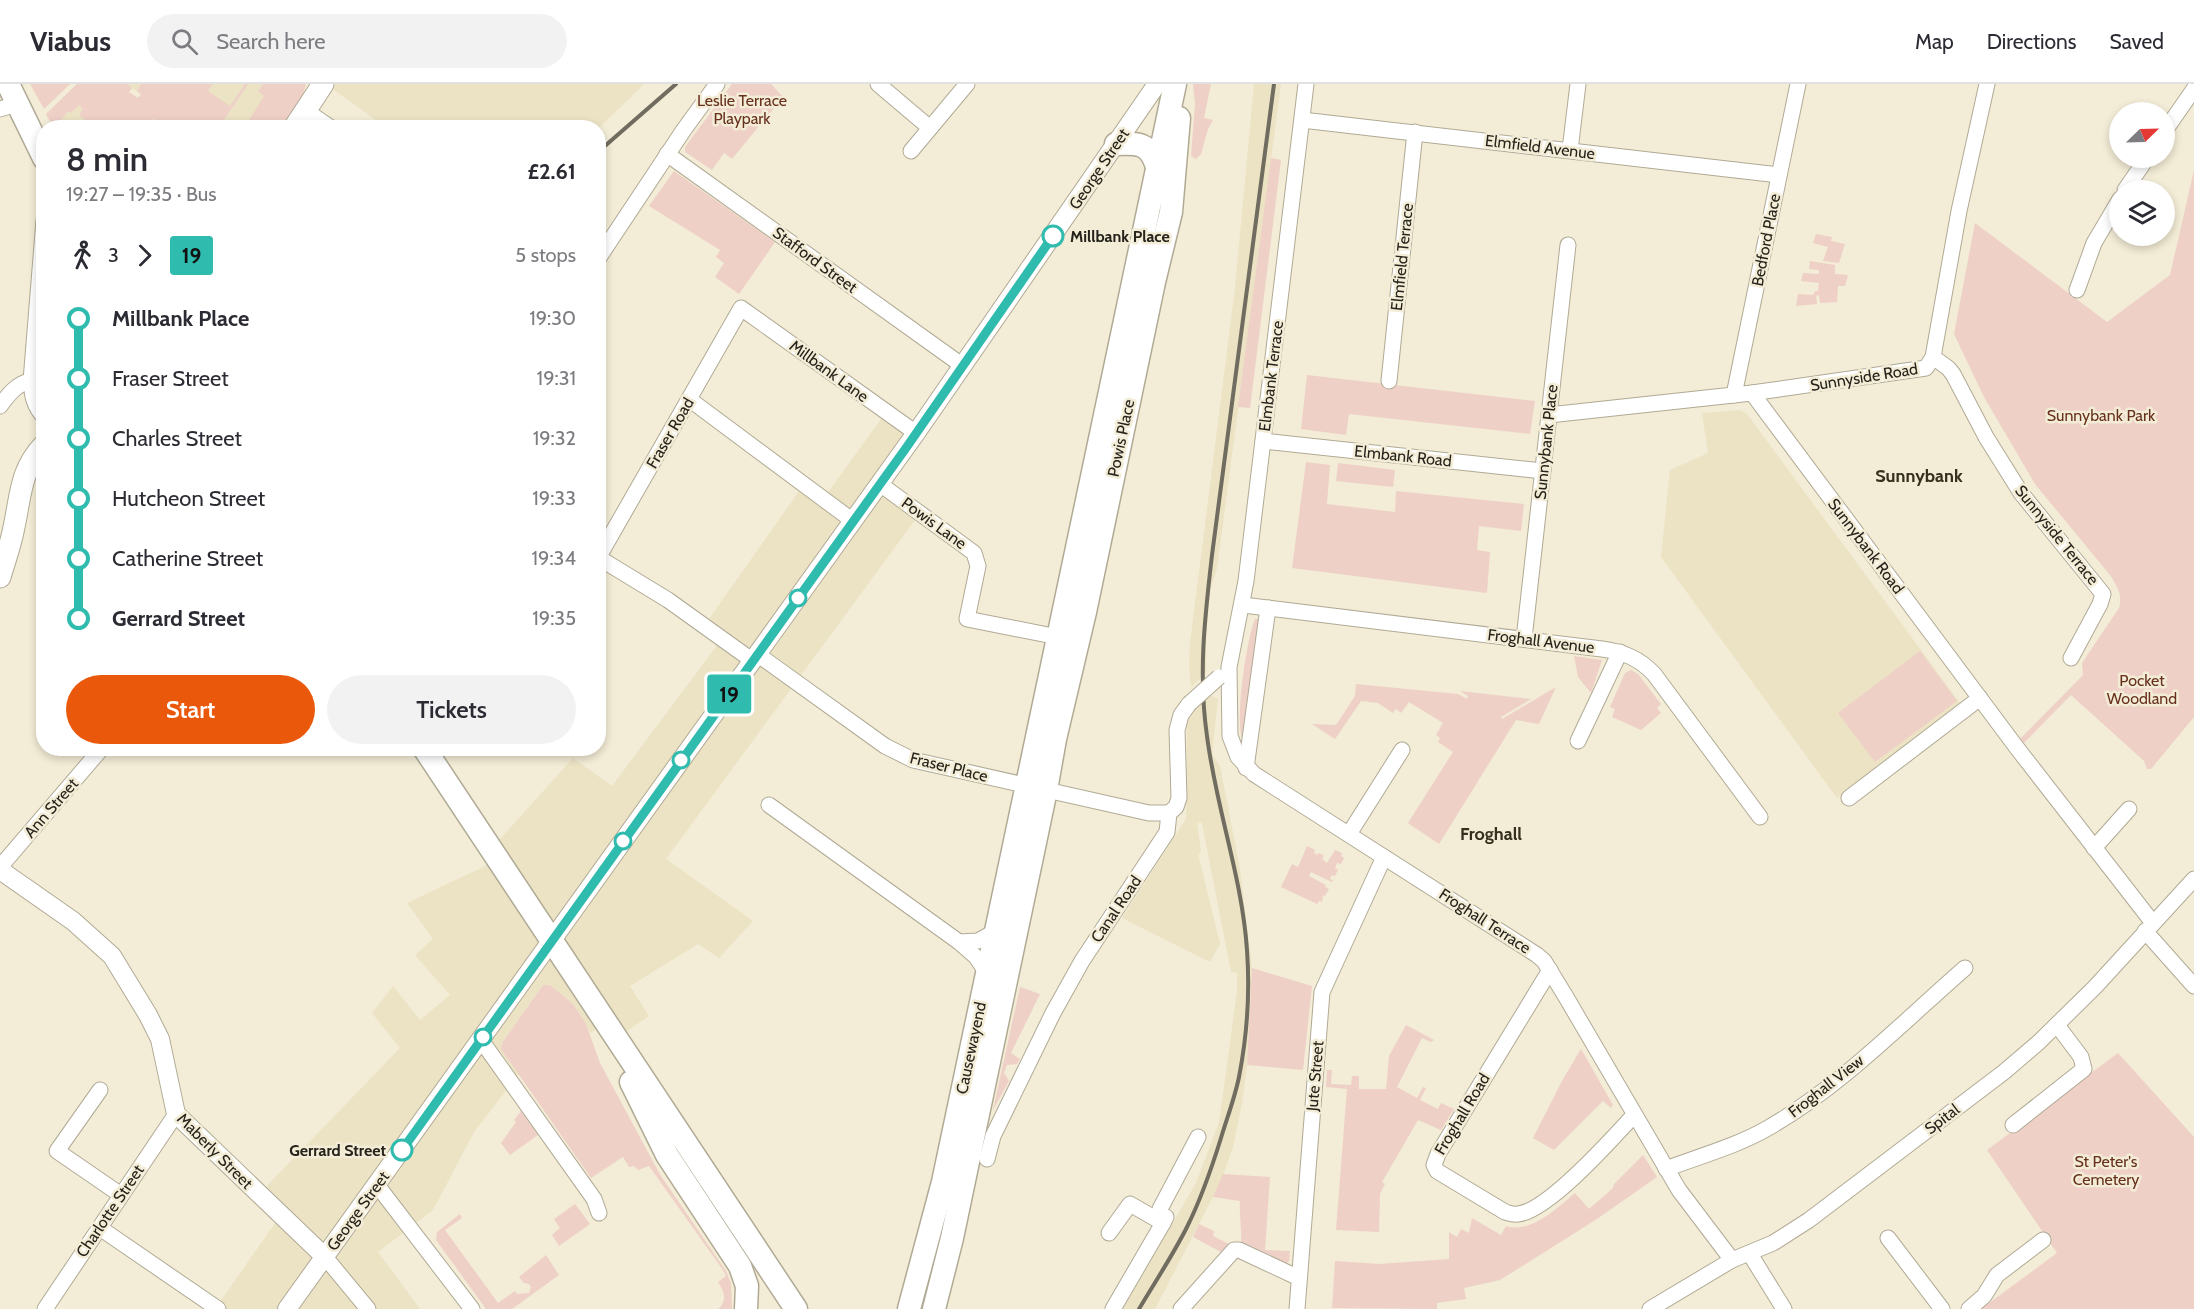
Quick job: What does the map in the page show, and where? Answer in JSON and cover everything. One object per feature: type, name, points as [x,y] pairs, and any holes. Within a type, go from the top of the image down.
[{"type":"main road","points":[[299,119],[323,84]]},
{"type":"main road","name":"Powis Place","points":[[1036,788],[1058,637],[1174,84]]},
{"type":"main road","name":"Powis Place","points":[[1036,788],[1055,739],[1171,212],[1180,84]]},
{"type":"main road","points":[[9,99],[36,145]]},
{"type":"main road","points":[[1116,144],[1132,143],[1143,146],[1154,157],[1157,167]]},
{"type":"main road","points":[[0,577],[13,532],[23,477],[36,453]]},
{"type":"main road","points":[[431,756],[608,1028],[796,1309]]},
{"type":"main road","name":"Causewayend","points":[[909,1309],[943,1182],[996,931],[1036,788]]},
{"type":"main road","name":"Causewayend","points":[[934,1309],[952,1238],[1036,788]]},
{"type":"main road","points":[[608,1028],[622,1063],[667,1155],[734,1254],[745,1275],[746,1309]]},
{"type":"street","points":[[606,247],[717,84]]},
{"type":"street","points":[[878,84],[930,128]]},
{"type":"street","points":[[911,151],[967,84]]},
{"type":"street","name":"George Street","points":[[287,1309],[854,521],[1157,84]]},
{"type":"street","name":"Elmbank Terrace","points":[[1224,672],[1243,605],[1306,84]]},
{"type":"street","points":[[1570,150],[1578,84]]},
{"type":"street","name":"Bedford Place","points":[[1734,395],[1798,84]]},
{"type":"street","name":"Sunnyside Road","points":[[1549,415],[1752,393],[1926,368],[1933,357],[1959,211],[1987,84]]},
{"type":"street","points":[[2175,116],[2194,89]]},
{"type":"street","name":"Elmfield Avenue","points":[[1302,120],[1779,175]]},
{"type":"street","name":"Elmfield Terrace","points":[[1389,381],[1415,132]]},
{"type":"street","name":"Stafford Street","points":[[668,154],[963,366]]},
{"type":"street","points":[[2077,290],[2078,262],[2109,218]]},
{"type":"street","name":"Sunnybank Place","points":[[1524,639],[1568,245]]},
{"type":"street","name":"Fraser Road","points":[[606,546],[741,308]]},
{"type":"street","name":"Millbank Lane","points":[[741,308],[916,433]]},
{"type":"street","points":[[36,319],[31,381],[36,406]]},
{"type":"street","name":"Sunnyside Terrace","points":[[1933,357],[1953,374],[1986,437],[2020,493],[2103,594],[2071,658]]},
{"type":"street","points":[[0,406],[21,384],[31,381]]},
{"type":"street","name":"Sunnybank Road","points":[[1752,393],[2094,848],[2149,927],[2194,986]]},
{"type":"street","points":[[689,399],[854,521]]},
{"type":"street","name":"Elmbank Road","points":[[1263,441],[1543,471]]},
{"type":"street","name":"Powis Lane","points":[[880,484],[974,553],[978,566],[967,619],[1058,637]]},
{"type":"street","name":"Fraser Place","points":[[606,562],[668,600],[898,753],[913,760],[1149,813],[1169,813]]},
{"type":"street","name":"Froghall Avenue","points":[[1243,605],[1524,639],[1620,652],[1636,658],[1654,674],[1761,817]]},
{"type":"street","points":[[1246,768],[1268,608]]},
{"type":"street","points":[[1578,741],[1620,652]]},
{"type":"street","name":"Canal Road","points":[[987,1158],[993,1136],[1053,1013],[1082,961],[1167,832],[1169,813],[1176,807],[1179,798],[1178,723],[1190,704],[1224,672]]},
{"type":"street","name":"Froghall Terrace","points":[[1224,672],[1230,736],[1238,757],[1246,768],[1538,955],[1550,970],[1666,1169],[1692,1209],[1732,1260]]},
{"type":"street","points":[[1849,798],[1980,698]]},
{"type":"street","points":[[1349,834],[1402,750]]},
{"type":"street","name":"Ann Street","points":[[0,868],[95,756]]},
{"type":"street","points":[[769,805],[959,942],[976,957],[987,973]]},
{"type":"street","points":[[2094,848],[2128,809]]},
{"type":"street","name":"Jute Street","points":[[1297,1309],[1322,992],[1384,857]]},
{"type":"street","name":"Maberly Street","points":[[0,868],[73,921],[112,956],[148,1015],[160,1040],[176,1114],[325,1257]]},
{"type":"street","name":"Spital","points":[[1650,1309],[1732,1260],[1773,1243],[1824,1209],[2016,1062],[2057,1025],[2194,879]]},
{"type":"street","points":[[959,942],[978,940],[996,931]]},
{"type":"street","name":"Froghall View","points":[[1666,1169],[1739,1142],[1782,1119],[1846,1071],[1965,968]]},
{"type":"street","name":"Froghall Road","points":[[1550,970],[1438,1154],[1434,1165],[1437,1171],[1504,1212],[1517,1215],[1547,1199],[1574,1177],[1634,1115]]},
{"type":"street","points":[[2013,1125],[2084,1069],[2081,1057],[2057,1025]]},
{"type":"street","points":[[481,1040],[594,1199],[599,1213]]},
{"type":"street","points":[[100,1090],[57,1151],[121,1196]]},
{"type":"street","name":"Charlotte Street","points":[[45,1309],[176,1114]]},
{"type":"street","points":[[1163,1223],[1160,1209],[1198,1137]]},
{"type":"street","points":[[377,1185],[472,1309]]},
{"type":"street","points":[[1113,1309],[1177,1199]]},
{"type":"street","points":[[1109,1233],[1130,1204],[1163,1223]]},
{"type":"street","points":[[100,1228],[218,1309]]},
{"type":"street","points":[[1888,1238],[1942,1309]]},
{"type":"street","points":[[1969,1309],[1984,1296],[1997,1275],[2043,1240]]},
{"type":"street","points":[[1181,1309],[1234,1250],[1239,1250],[1299,1278]]},
{"type":"street","points":[[1750,1254],[1784,1309]]},
{"type":"street","points":[[325,1257],[368,1309]]},
{"type":"shaded area","points":[[77,84],[300,84],[303,95],[287,120],[180,120],[132,88],[105,120],[49,120],[46,114]]},
{"type":"shaded area","points":[[336,84],[644,84],[606,121],[375,120],[333,89]]},
{"type":"shaded area","points":[[1254,84],[1281,84],[1217,569],[1210,590],[1206,673],[1191,687],[1190,643],[1235,288]]},
{"type":"shaded area","points":[[1741,410],[1747,414],[1960,703],[1837,798],[1661,557],[1670,470],[1708,453],[1702,413]]},
{"type":"shaded area","points":[[886,412],[916,433],[880,484],[918,516],[666,859],[753,921],[719,958],[698,944],[630,986],[649,1016],[615,1039],[605,1023],[590,1033],[586,1024],[543,985],[502,1043],[501,1049],[519,1074],[474,1132],[433,1210],[378,1252],[420,1309],[215,1309],[280,1216],[269,1205],[267,1186],[400,1048],[372,1013],[393,986],[420,1020],[450,995],[415,955],[433,939],[407,903],[498,860],[489,846],[501,838],[573,758],[612,786],[727,632],[709,619],[804,484],[824,498]]},
{"type":"shaded area","points":[[1213,696],[1218,699],[1212,754],[1220,766],[1240,869],[1252,968],[1247,1065],[1242,1103],[1233,1147],[1221,1181],[1155,1309],[1123,1309],[1196,1183],[1219,1123],[1237,991],[1237,973],[1231,972],[1202,823],[1197,822],[1201,852],[1198,854],[1220,944],[1210,962],[1122,918],[1186,819],[1187,723],[1208,697]]},
{"type":"green space","points":[[30,84],[70,84],[44,109]]},
{"type":"green space","points":[[77,84],[127,84],[132,88],[129,92],[138,98],[141,94],[137,91],[141,84],[213,84],[208,91],[230,106],[245,84],[248,84],[224,120],[85,120],[79,114],[83,109],[79,105],[71,113],[68,111],[61,120],[49,120],[46,114]]},
{"type":"green space","points":[[263,84],[306,84],[303,95],[287,120],[249,120],[264,96],[258,91]]},
{"type":"green space","name":"Leslie Terrace Playpark","points":[[732,84],[771,84],[783,97],[732,159],[724,153],[712,170],[685,152],[685,147]]},
{"type":"green space","points":[[1193,84],[1211,84],[1204,118],[1213,120],[1201,154],[1196,159],[1191,156],[1195,104]]},
{"type":"green space","points":[[1271,158],[1281,160],[1250,408],[1238,407]]},
{"type":"green space","name":"Sunnybank Park","points":[[2194,170],[2194,717],[2151,769],[2147,769],[2144,761],[2071,695],[2024,743],[2020,739],[2083,675],[2082,663],[2119,608],[2120,595],[2110,575],[2035,484],[1984,397],[1954,334],[1975,223],[2107,322],[2170,275]]},
{"type":"green space","points":[[674,171],[775,242],[739,294],[715,277],[724,263],[716,257],[720,250],[649,206]]},
{"type":"green space","points":[[1816,234],[1832,237],[1831,241],[1845,244],[1839,263],[1823,261],[1828,247],[1813,243]]},
{"type":"green space","points":[[1810,261],[1835,265],[1835,274],[1848,275],[1845,286],[1838,286],[1837,302],[1820,303],[1819,295],[1816,296],[1817,304],[1796,306],[1798,294],[1813,295],[1815,291],[1818,291],[1819,283],[1801,281],[1803,273],[1819,274],[1819,270],[1809,269]]},
{"type":"green space","points":[[1307,375],[1535,401],[1530,434],[1349,414],[1346,435],[1301,429]]},
{"type":"green space","points":[[1306,462],[1330,465],[1327,504],[1395,512],[1396,491],[1524,504],[1521,531],[1479,526],[1477,550],[1490,552],[1487,593],[1292,568]]},
{"type":"green space","points":[[1338,463],[1395,470],[1393,487],[1336,481]]},
{"type":"green space","points":[[1255,619],[1259,621],[1243,742],[1240,700],[1248,645]]},
{"type":"green space","points":[[1920,651],[1957,701],[1875,762],[1838,713]]},
{"type":"green space","points":[[1574,656],[1602,660],[1591,693],[1578,677]]},
{"type":"green space","points":[[1631,670],[1638,674],[1661,704],[1657,708],[1661,713],[1641,730],[1612,717],[1615,709],[1610,707],[1625,673]]},
{"type":"green space","points":[[1356,684],[1458,694],[1467,699],[1468,696],[1460,691],[1531,699],[1501,717],[1502,719],[1556,687],[1539,724],[1516,720],[1439,844],[1408,823],[1453,752],[1438,742],[1440,738],[1436,735],[1443,723],[1409,702],[1401,713],[1396,709],[1393,713],[1378,703],[1361,701],[1335,739],[1312,724],[1336,725],[1355,696]]},
{"type":"green space","points":[[1307,846],[1315,850],[1314,853],[1317,855],[1319,853],[1324,856],[1322,859],[1327,863],[1335,850],[1342,853],[1341,856],[1344,858],[1341,864],[1337,863],[1335,868],[1338,870],[1330,879],[1333,880],[1332,882],[1311,872],[1309,876],[1329,889],[1325,896],[1323,895],[1322,902],[1319,901],[1317,904],[1281,887],[1292,864],[1298,867]]},
{"type":"green space","points":[[1252,968],[1312,986],[1303,1070],[1247,1065]]},
{"type":"green space","points":[[543,985],[550,985],[573,1004],[586,1024],[600,1063],[661,1176],[726,1271],[731,1283],[732,1309],[718,1309],[723,1303],[724,1296],[718,1282],[726,1276],[649,1166],[638,1170],[634,1166],[629,1167],[623,1157],[591,1178],[501,1049],[502,1043]]},
{"type":"green space","points":[[1020,987],[1040,994],[1011,1053],[1020,1059],[1017,1064],[1007,1065],[1004,1073],[1009,1081],[993,1110]]},
{"type":"green space","points":[[1406,1025],[1434,1040],[1431,1042],[1422,1038],[1397,1087],[1417,1098],[1423,1087],[1426,1088],[1420,1100],[1438,1109],[1441,1103],[1454,1109],[1441,1130],[1418,1120],[1382,1182],[1385,1184],[1380,1194],[1379,1232],[1336,1230],[1347,1089],[1326,1087],[1327,1070],[1332,1070],[1331,1084],[1351,1085],[1352,1076],[1359,1076],[1359,1089],[1386,1089],[1389,1056]]},
{"type":"green space","points":[[1581,1049],[1613,1105],[1611,1108],[1603,1101],[1554,1150],[1533,1138]]},
{"type":"green space","name":"St Peter's Cemetery","points":[[2118,1053],[2194,1137],[2194,1309],[1981,1309],[2057,1253],[1987,1150]]},
{"type":"green space","points":[[521,1111],[538,1135],[510,1155],[501,1143]]},
{"type":"green space","points":[[1643,1155],[1657,1177],[1597,1219],[1500,1280],[1464,1288],[1466,1299],[1437,1303],[1437,1309],[1332,1308],[1335,1261],[1379,1264],[1449,1259],[1449,1232],[1457,1237],[1461,1229],[1469,1233],[1472,1218],[1501,1235],[1506,1226],[1525,1226],[1543,1218],[1575,1193],[1589,1209],[1613,1188],[1614,1184]]},
{"type":"green space","points":[[1223,1174],[1270,1177],[1265,1250],[1290,1251],[1289,1261],[1286,1264],[1241,1244],[1240,1201],[1213,1197]]},
{"type":"green space","points":[[575,1204],[590,1224],[559,1246],[552,1235],[560,1228],[554,1219]]},
{"type":"green space","points":[[460,1214],[462,1218],[445,1230],[498,1303],[515,1291],[517,1294],[529,1293],[531,1287],[519,1277],[546,1255],[559,1275],[512,1309],[486,1309],[436,1240],[437,1232]]},
{"type":"green space","points":[[1199,1224],[1214,1231],[1213,1236],[1229,1244],[1221,1252],[1193,1237]]},
{"type":"railway","points":[[606,145],[676,84]]},
{"type":"railway","points":[[1139,1309],[1182,1237],[1206,1183],[1239,1077],[1246,1030],[1248,982],[1244,923],[1235,869],[1211,763],[1204,713],[1203,668],[1212,555],[1274,84]]},
{"type":"bus line","name":"19","points":[[402,1150],[906,448],[1053,236]]},
{"type":"place","name":"Millbank Place","points":[[1053,236]]},
{"type":"place","name":"Gerrard Street","points":[[402,1150]]},
{"type":"district","name":"Sunnybank","points":[[1919,476]]},
{"type":"district","name":"Froghall","points":[[1491,834]]},
{"type":"park label","name":"Pocket Woodland","points":[[2142,689]]}]
